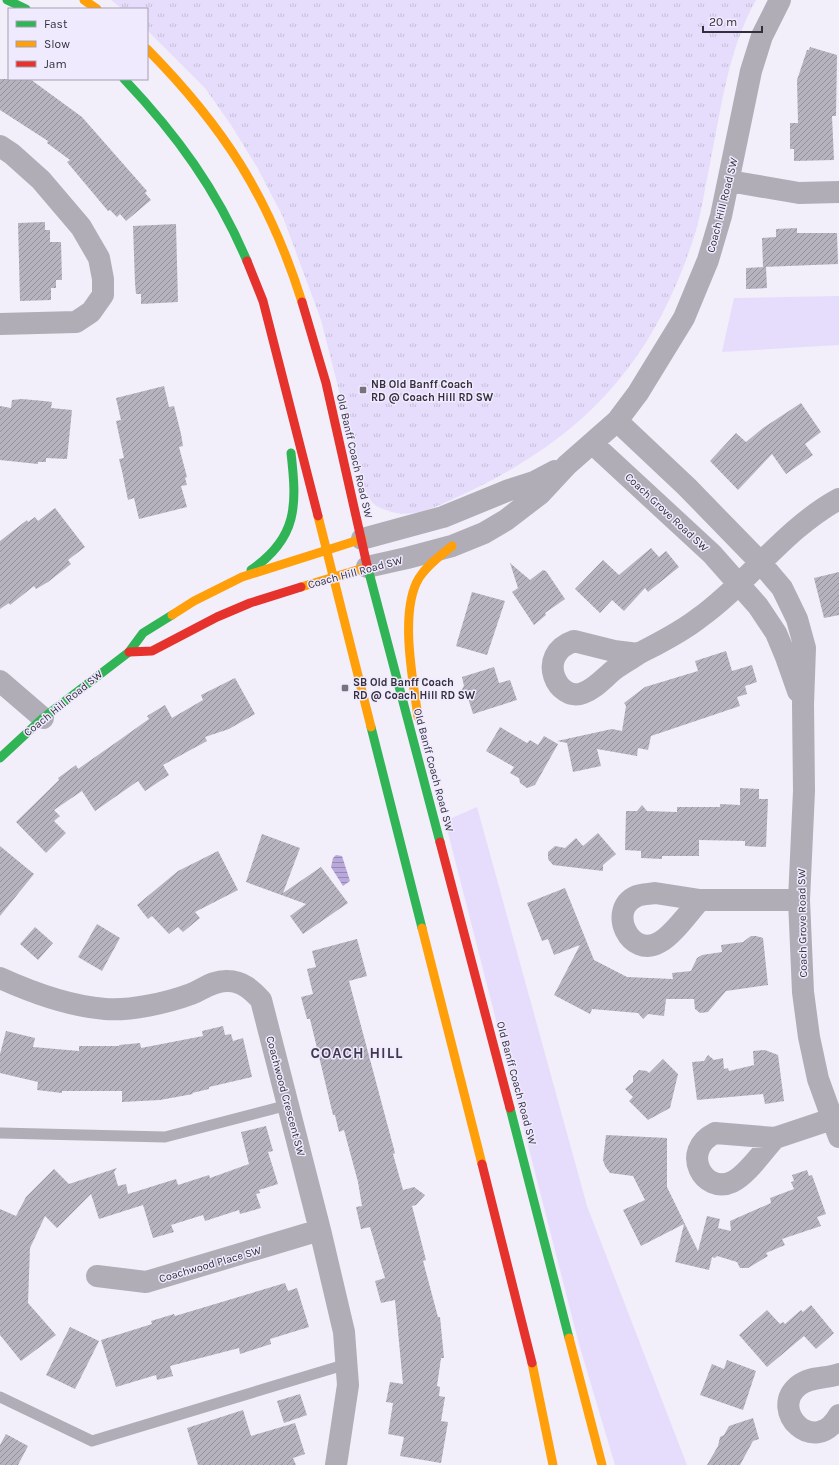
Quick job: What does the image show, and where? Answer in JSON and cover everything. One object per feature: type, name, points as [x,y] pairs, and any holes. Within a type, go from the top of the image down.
[{"type":"main road","points":[[7,0],[24,8]]},
{"type":"main road","points":[[84,0],[96,8]]},
{"type":"main road","name":"Old Banff Coach Road SW","points":[[148,50],[190,93],[212,121],[240,163],[258,194],[280,240],[316,346],[337,427],[367,566],[506,1087],[602,1465]]},
{"type":"main road","points":[[125,80],[166,124],[196,164],[224,211],[248,258],[263,301],[328,551],[530,1352],[553,1465]]},
{"type":"main road","points":[[242,577],[271,555],[284,536],[294,508],[294,485],[281,372]]},
{"type":"main road","name":"Coach Hill Road SW","points":[[0,758],[43,718],[129,652],[143,633],[154,625],[216,589],[242,577],[304,556],[328,551],[362,538]]},
{"type":"main road","points":[[425,782],[409,626],[411,602],[416,582],[430,564],[452,546]]},
{"type":"main road","name":"Coach Hill Road SW","points":[[129,652],[152,651],[217,617],[250,603],[367,566]]},
{"type":"main road","points":[[530,1352],[553,1417]]},
{"type":"street","name":"Coach Hill Road SW","points":[[367,566],[452,546],[484,533],[506,520],[540,494],[567,465],[593,444],[617,421],[662,356],[691,302],[715,241],[751,71],[762,36],[780,0]]},
{"type":"street","points":[[0,146],[12,154],[41,180],[81,227],[99,258],[103,295],[91,312],[76,322],[0,324]]},
{"type":"street","points":[[728,181],[799,193],[839,192]]},
{"type":"street","name":"Coach Grove Road SW","points":[[617,421],[687,487],[760,562],[782,588],[797,619],[805,648],[803,704],[804,791],[800,900],[802,992],[809,1037],[818,1079],[836,1128]]},
{"type":"street","name":"Coach Grove Road SW","points":[[593,444],[684,528],[739,583],[758,606],[776,633],[803,704]]},
{"type":"street","name":"Coach Hill Road SW","points":[[362,538],[443,517],[509,490],[534,482],[567,465]]},
{"type":"street","points":[[638,654],[676,634],[700,618],[810,518],[839,499]]},
{"type":"street","points":[[0,681],[43,718]]},
{"type":"street","points":[[700,900],[800,900]]},
{"type":"street","name":"Coachwood Crescent SW","points":[[0,978],[26,990],[60,1001],[106,1009],[157,1005],[191,994],[218,981],[240,983],[255,993],[261,1000],[320,1230],[344,1332],[348,1385],[336,1465]]},
{"type":"street","points":[[775,1138],[836,1128]]},
{"type":"street","name":"Coachwood Place SW","points":[[97,1276],[146,1282],[320,1230]]},
{"type":"street","points":[[839,1374],[810,1379],[798,1386],[793,1391],[788,1404],[792,1419],[802,1430],[810,1432],[824,1430],[831,1426],[839,1414]]},
{"type":"lane","points":[[0,1133],[165,1137],[288,1105]]},
{"type":"lane","points":[[0,1397],[92,1441],[347,1364]]},
{"type":"green space","points":[[111,0],[756,0],[738,40],[726,82],[700,213],[693,240],[675,288],[653,331],[628,369],[599,402],[566,432],[529,458],[488,482],[442,504],[421,512],[407,514],[401,514],[380,508],[371,501],[368,495],[361,477],[321,320],[283,217],[257,167],[231,125],[205,88],[148,31],[148,8],[121,8]]},
{"type":"green space","points":[[839,296],[839,345],[722,352],[734,298]]},
{"type":"green space","points":[[477,807],[587,1206],[687,1465],[615,1465],[579,1344],[445,821]]},
{"type":"shaded area","points":[[336,855],[342,856],[350,881],[343,886],[331,867],[333,858]]},
{"type":"building","points":[[810,47],[837,55],[836,116],[832,116],[834,160],[794,161],[794,149],[790,149],[790,123],[798,123],[797,80],[807,50],[809,50]]},
{"type":"building","points":[[0,79],[31,80],[82,117],[147,191],[145,193],[151,200],[126,221],[120,214],[117,217],[110,210],[108,211],[67,162],[70,160],[47,143],[48,141],[0,110]]},
{"type":"building","points":[[45,222],[45,230],[50,230],[50,242],[61,242],[62,280],[56,280],[56,288],[51,288],[51,300],[20,301],[18,223]]},
{"type":"building","points":[[176,224],[178,302],[141,304],[141,294],[136,294],[133,226]]},
{"type":"building","points":[[797,228],[797,233],[837,233],[838,264],[763,267],[762,238],[776,237],[776,229]]},
{"type":"building","points":[[766,267],[767,288],[746,289],[746,268]]},
{"type":"building","points":[[164,386],[169,407],[174,406],[181,434],[183,446],[179,447],[187,477],[185,478],[187,485],[181,486],[187,507],[139,519],[134,498],[128,500],[119,459],[124,458],[116,421],[121,420],[116,398]]},
{"type":"building","points":[[22,399],[52,402],[51,408],[72,410],[67,459],[46,458],[46,462],[38,462],[38,464],[0,460],[0,406],[11,408],[12,400]]},
{"type":"building","points":[[801,403],[821,432],[805,444],[813,455],[786,474],[772,454],[738,490],[710,461],[736,433],[746,442],[763,428]]},
{"type":"building","points":[[55,508],[85,547],[68,560],[71,564],[48,582],[36,589],[34,586],[10,605],[9,603],[0,609],[0,541],[27,520],[28,522],[35,517],[38,521]]},
{"type":"building","points":[[651,548],[659,557],[666,551],[679,567],[648,592],[645,588],[624,611],[612,600],[600,613],[575,589],[603,560],[619,575]]},
{"type":"building","points":[[510,563],[530,580],[543,570],[546,571],[565,599],[545,613],[546,615],[534,625],[512,592],[518,588]]},
{"type":"building","points":[[839,572],[839,615],[824,618],[814,578]]},
{"type":"building","points":[[472,592],[505,601],[487,655],[456,646]]},
{"type":"building","points":[[726,651],[732,671],[752,665],[757,682],[745,686],[747,694],[737,697],[740,706],[651,736],[648,750],[638,748],[637,756],[597,749],[601,766],[573,772],[567,743],[557,741],[612,729],[622,731],[626,706],[624,703],[645,687],[698,671],[695,661]]},
{"type":"building","points":[[494,667],[499,683],[510,680],[517,700],[473,714],[468,698],[459,694],[464,686],[462,677]]},
{"type":"building","points":[[235,678],[255,714],[229,729],[205,737],[207,741],[163,765],[169,775],[145,791],[138,781],[95,811],[82,791],[54,810],[60,816],[54,821],[66,833],[46,853],[16,822],[59,780],[58,778],[76,765],[78,769],[149,719],[147,716],[165,705],[172,718],[203,700],[201,695]]},
{"type":"building","points":[[500,727],[527,743],[530,740],[538,745],[544,736],[558,744],[535,785],[527,788],[520,783],[519,778],[510,773],[514,767],[486,751]]},
{"type":"building","points":[[740,788],[759,789],[759,799],[768,799],[766,847],[745,846],[745,841],[699,840],[699,856],[662,856],[662,859],[641,858],[641,851],[625,850],[626,811],[637,811],[642,805],[647,811],[677,812],[677,807],[720,807],[720,804],[740,805]]},
{"type":"building","points":[[598,833],[616,854],[603,865],[603,871],[553,865],[548,859],[548,852],[555,846],[565,848],[576,838],[583,846]]},
{"type":"building","points":[[262,834],[300,848],[283,893],[321,867],[348,903],[303,934],[290,916],[306,904],[246,882]]},
{"type":"building","points":[[0,846],[34,874],[0,916]]},
{"type":"building","points":[[218,851],[238,890],[195,912],[200,918],[183,932],[178,927],[169,934],[152,916],[148,919],[137,905],[178,871]]},
{"type":"building","points":[[565,888],[594,960],[627,977],[673,979],[672,973],[691,971],[697,958],[702,955],[722,952],[721,945],[743,942],[751,936],[756,936],[763,938],[768,985],[726,991],[708,1012],[700,1013],[695,1009],[694,999],[666,999],[664,1016],[648,1014],[643,1019],[638,1013],[592,1009],[590,1014],[554,995],[580,945],[554,955],[548,939],[542,941],[527,903]]},
{"type":"building","points":[[97,924],[120,938],[102,971],[78,957]]},
{"type":"building","points":[[35,927],[53,943],[38,960],[20,944]]},
{"type":"building","points":[[357,939],[367,976],[349,981],[395,1153],[393,1154],[403,1190],[414,1187],[425,1195],[416,1205],[412,1206],[426,1260],[423,1261],[438,1317],[440,1317],[444,1358],[441,1358],[437,1386],[440,1387],[439,1396],[445,1397],[441,1421],[448,1422],[441,1463],[400,1456],[404,1437],[388,1434],[393,1403],[386,1402],[390,1382],[403,1384],[395,1300],[381,1303],[375,1281],[385,1278],[370,1227],[361,1229],[356,1207],[362,1206],[358,1182],[344,1130],[339,1132],[335,1115],[333,1115],[310,1019],[307,1019],[301,997],[313,994],[307,969],[316,967],[312,951]]},
{"type":"building","points":[[223,1026],[225,1035],[231,1034],[233,1041],[243,1038],[252,1077],[209,1087],[209,1089],[192,1093],[193,1094],[160,1100],[122,1102],[122,1091],[62,1091],[62,1093],[37,1090],[38,1082],[0,1073],[0,1054],[6,1031],[35,1038],[33,1047],[79,1051],[79,1046],[119,1046],[140,1043],[141,1048],[203,1036],[202,1031]]},
{"type":"building","points":[[765,1050],[778,1055],[784,1101],[765,1104],[763,1094],[697,1100],[692,1062],[704,1061],[708,1055],[714,1060],[723,1058],[724,1069],[728,1068],[729,1071],[754,1065],[753,1051]]},
{"type":"building","points":[[663,1059],[678,1074],[670,1108],[648,1120],[629,1101],[633,1097],[625,1089],[633,1082],[633,1076],[639,1070],[647,1071],[649,1073]]},
{"type":"building","points":[[266,1126],[273,1151],[268,1152],[278,1184],[259,1190],[260,1193],[256,1194],[261,1208],[240,1214],[239,1210],[205,1221],[203,1215],[171,1225],[174,1232],[153,1238],[143,1205],[99,1219],[91,1194],[57,1228],[45,1216],[30,1248],[28,1303],[56,1335],[21,1361],[0,1335],[0,1209],[16,1216],[26,1197],[54,1169],[69,1184],[117,1168],[114,1172],[118,1186],[126,1184],[128,1194],[176,1179],[178,1185],[209,1175],[210,1178],[249,1164],[241,1132]]},
{"type":"building","points":[[606,1135],[667,1138],[667,1187],[698,1251],[707,1216],[720,1219],[718,1228],[731,1231],[730,1221],[771,1203],[770,1198],[794,1189],[791,1182],[794,1181],[792,1175],[807,1170],[809,1176],[812,1175],[826,1214],[817,1217],[821,1226],[782,1239],[785,1245],[766,1253],[768,1256],[748,1268],[740,1268],[737,1262],[717,1256],[715,1258],[712,1257],[709,1270],[675,1262],[684,1224],[641,1246],[623,1210],[645,1200],[633,1176],[610,1173],[605,1166],[603,1160]]},
{"type":"building","points":[[285,1283],[288,1291],[297,1288],[309,1327],[270,1339],[271,1344],[240,1354],[239,1348],[170,1366],[173,1376],[157,1380],[156,1375],[116,1387],[101,1340],[152,1324],[151,1321],[174,1314],[175,1316]]},
{"type":"building","points":[[811,1305],[834,1333],[816,1349],[804,1336],[767,1367],[739,1335],[767,1310],[780,1324],[783,1322],[785,1324],[801,1310],[803,1312]]},
{"type":"building","points":[[70,1327],[99,1341],[75,1389],[46,1375]]},
{"type":"building","points":[[727,1360],[756,1371],[743,1410],[700,1395],[712,1364],[724,1369]]},
{"type":"building","points":[[300,1394],[307,1415],[284,1423],[277,1401]]},
{"type":"building","points":[[243,1410],[251,1436],[295,1423],[305,1454],[293,1458],[296,1465],[198,1465],[187,1428]]},
{"type":"building","points":[[753,1418],[759,1439],[753,1441],[740,1465],[707,1465],[718,1446],[720,1437],[724,1435],[729,1426]]},
{"type":"building","points":[[6,1434],[28,1446],[18,1465],[0,1465],[0,1445]]},
{"type":"traffic: fast","points":[[7,0],[24,8]]},
{"type":"traffic: fast","points":[[125,80],[161,121],[194,164],[223,210],[247,261]]},
{"type":"traffic: fast","points":[[251,570],[278,546],[286,533],[291,519],[294,489],[291,453]]},
{"type":"traffic: fast","points":[[367,565],[440,842]]},
{"type":"traffic: fast","points":[[0,758],[43,718],[129,652],[143,633],[172,615]]},
{"type":"traffic: fast","points":[[371,727],[422,928]]},
{"type":"traffic: fast","points":[[510,1108],[569,1338]]},
{"type":"traffic: slow","points":[[84,0],[96,8]]},
{"type":"traffic: slow","points":[[148,50],[199,107],[241,165],[259,196],[275,229],[302,302]]},
{"type":"traffic: slow","points":[[318,516],[371,727]]},
{"type":"traffic: slow","points":[[172,615],[194,601],[242,577],[362,539]]},
{"type":"traffic: slow","points":[[418,717],[409,646],[410,608],[413,592],[422,573],[452,546]]},
{"type":"traffic: slow","points":[[301,587],[367,567]]},
{"type":"traffic: slow","points":[[422,928],[482,1164]]},
{"type":"traffic: slow","points":[[569,1338],[602,1465]]},
{"type":"traffic: slow","points":[[532,1363],[553,1465]]},
{"type":"traffic: jam","points":[[247,261],[263,301],[318,516]]},
{"type":"traffic: jam","points":[[302,302],[326,383],[367,565]]},
{"type":"traffic: jam","points":[[129,652],[152,651],[217,617],[250,603],[301,587]]},
{"type":"traffic: jam","points":[[440,842],[510,1108]]},
{"type":"traffic: jam","points":[[482,1164],[532,1363]]},
{"type":"place","name":"NB Old Banff Coach RD @ Coach Hill RD SW","points":[[363,390]]},
{"type":"place","name":"SB Old Banff Coach RD @ Coach Hill RD SW","points":[[345,688]]},
{"type":"district","name":"COACH HILL","points":[[357,1053]]}]
